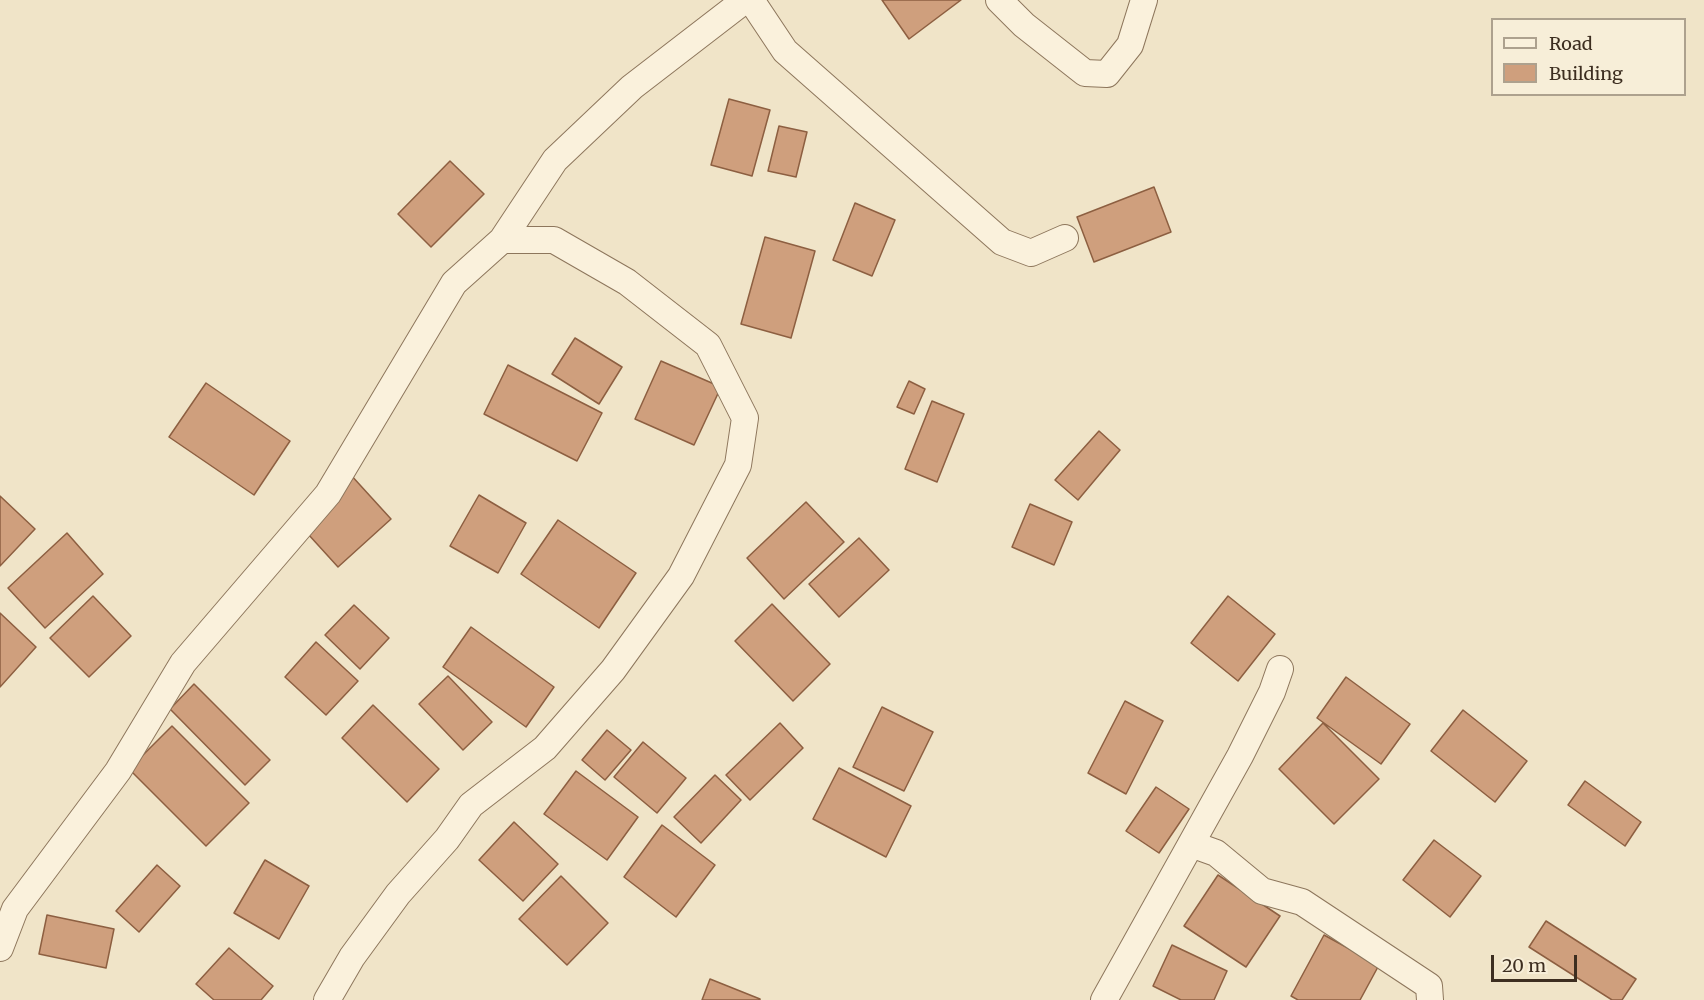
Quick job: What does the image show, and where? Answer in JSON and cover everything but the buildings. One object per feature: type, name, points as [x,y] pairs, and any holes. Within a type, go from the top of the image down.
[{"type":"street","points":[[0,948],[15,909],[118,771],[183,663],[328,494],[454,283],[502,240],[555,159],[632,87],[745,0]]},
{"type":"street","points":[[752,0],[785,51],[1002,242],[1031,253],[1065,238]]},
{"type":"street","points":[[999,0],[1024,25],[1084,73],[1107,74],[1130,45],[1144,0]]},
{"type":"street","points":[[327,1000],[352,957],[398,894],[447,839],[471,806],[545,748],[613,670],[681,576],[738,465],[745,418],[708,345],[627,282],[554,240],[502,240]]},
{"type":"street","points":[[1104,1000],[1240,756],[1272,692],[1280,669]]},
{"type":"street","points":[[1191,844],[1216,853],[1262,891],[1302,902],[1429,986],[1430,1000]]}]
